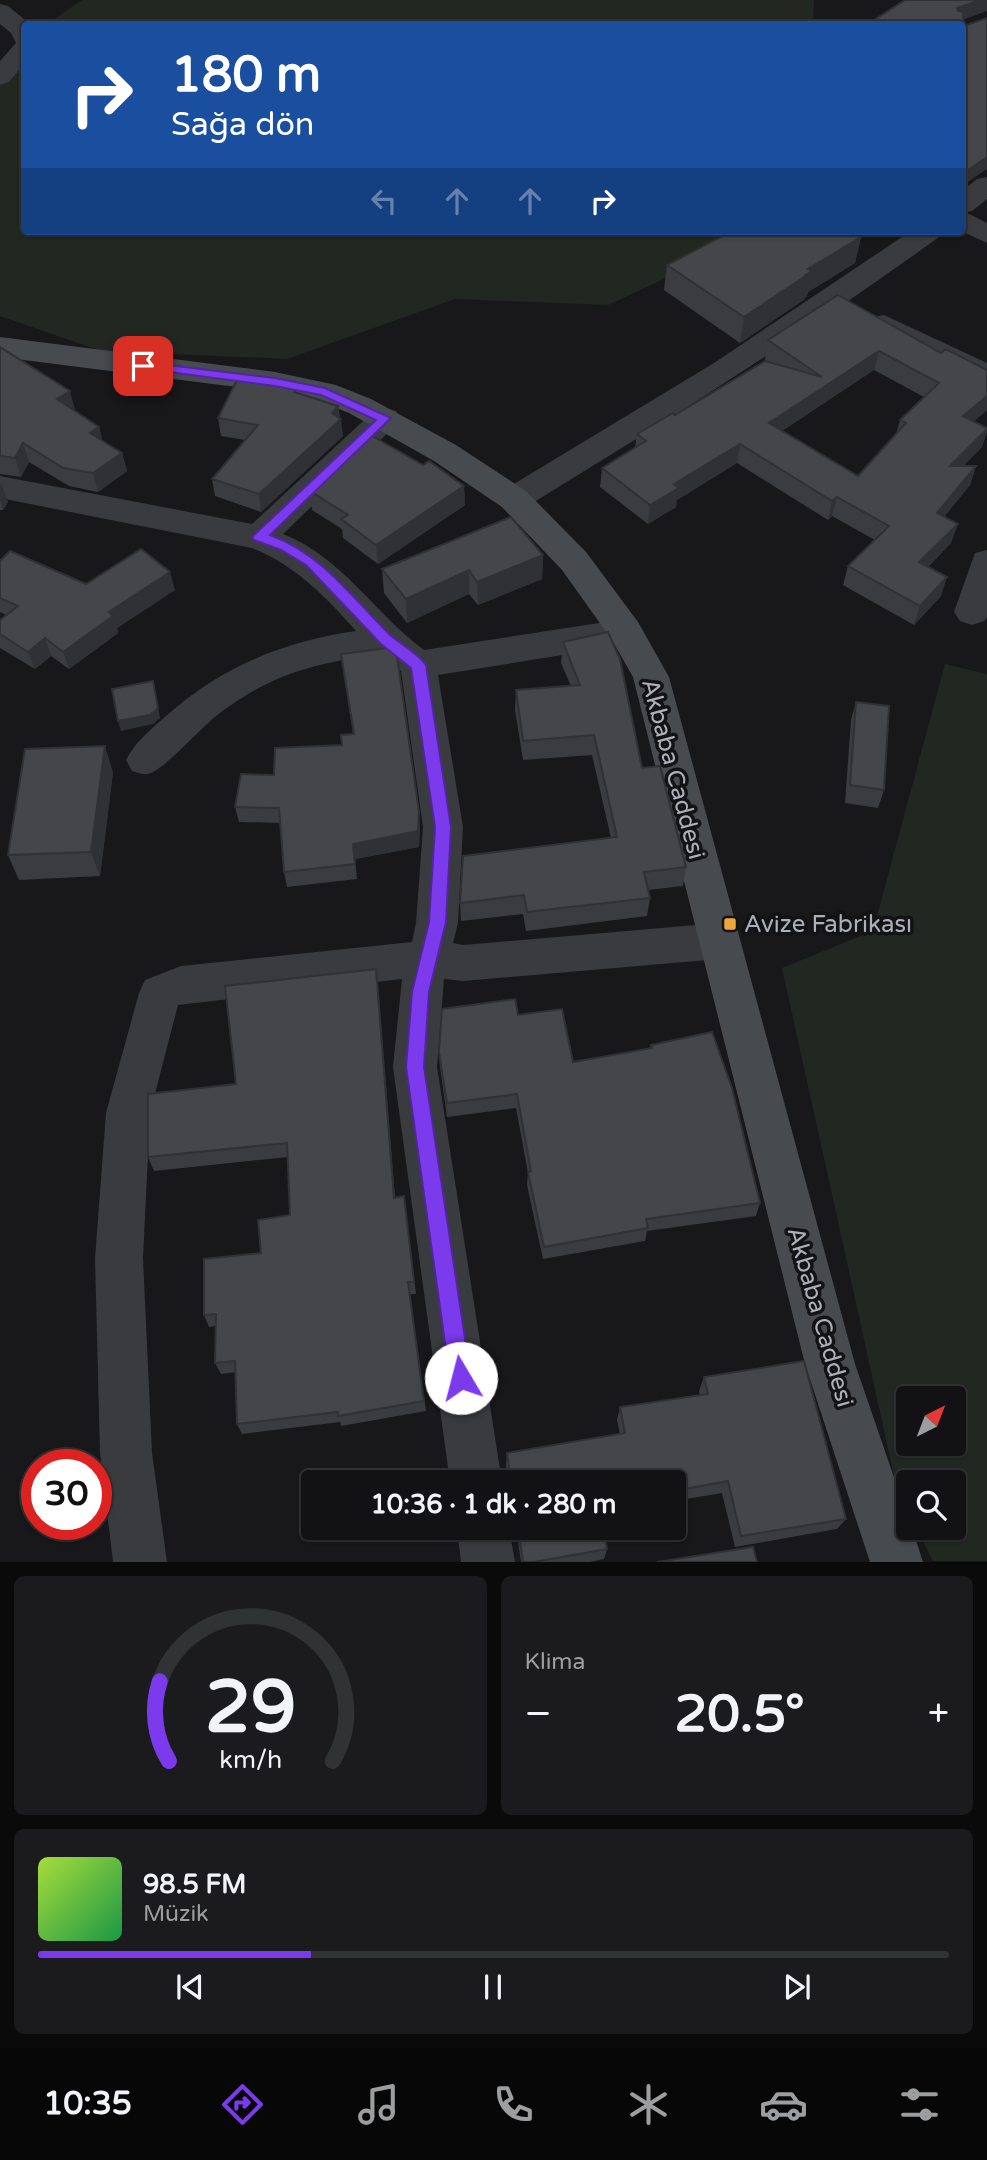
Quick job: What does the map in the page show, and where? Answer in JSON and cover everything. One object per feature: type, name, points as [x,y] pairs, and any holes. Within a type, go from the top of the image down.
[{"type":"main road","name":"Akbaba Caddesi","points":[[4,352],[288,384],[325,392],[385,418],[445,453],[514,499],[574,561],[625,631],[651,677],[830,1364],[897,1562]]},
{"type":"street","points":[[0,11],[21,29]]},
{"type":"street","points":[[0,77],[21,52]]},
{"type":"street","points":[[966,202],[987,185]]},
{"type":"street","points":[[966,222],[987,235]]},
{"type":"street","points":[[514,499],[692,393],[835,300],[924,235]]},
{"type":"street","points":[[835,300],[987,375]]},
{"type":"street","points":[[259,537],[385,418]]},
{"type":"street","points":[[0,487],[259,537],[286,546],[311,562],[386,640],[418,665],[443,827],[437,922],[420,992],[415,1067],[474,1470]]},
{"type":"street","points":[[972,612],[987,562]]},
{"type":"street","points":[[418,665],[625,631]]},
{"type":"street","points":[[145,760],[182,720],[207,702],[271,665],[315,652],[386,640]]},
{"type":"street","points":[[140,1562],[127,1452],[119,1258],[128,1113],[160,993],[181,985],[427,958],[463,963],[719,941]]},
{"type":"street","points":[[484,1540],[488,1562]]},
{"type":"shaded area","points":[[82,0],[814,0],[813,21],[51,21]]},
{"type":"shaded area","points":[[21,54],[21,235],[752,235],[608,305],[455,299],[287,359],[101,351],[0,316],[0,72],[7,74]]},
{"type":"shaded area","points":[[945,664],[987,674],[987,1561],[933,1561],[922,1540],[966,1540],[966,1470],[896,1470],[896,1484],[782,968],[873,931]]},
{"type":"building","points":[[905,0],[981,0],[957,8],[963,12],[964,21],[873,21]]},
{"type":"building","points":[[987,18],[987,157],[966,171],[966,25]]},
{"type":"building","points":[[724,235],[861,237],[808,269],[812,271],[744,317],[667,265]]},
{"type":"building","points":[[838,295],[941,353],[946,349],[987,370],[987,396],[963,416],[987,429],[950,466],[976,466],[937,513],[958,524],[919,562],[947,577],[920,606],[848,566],[889,526],[837,497],[832,501],[740,444],[674,484],[679,488],[650,505],[602,468],[646,441],[637,434],[673,413],[675,415],[765,361],[822,377],[768,340]],"holes":[[[879,351],[939,383],[900,420],[906,423],[858,476],[769,423]]]},
{"type":"building","points":[[0,347],[70,391],[57,399],[99,427],[90,433],[122,453],[93,473],[63,468],[23,443],[15,458],[0,456]]},
{"type":"building","points":[[237,380],[296,389],[294,392],[338,406],[332,413],[341,419],[259,494],[212,479],[258,425],[218,418]]},
{"type":"building","points":[[369,434],[423,465],[429,461],[464,486],[376,545],[341,519],[348,515],[310,491]]},
{"type":"building","points":[[511,517],[543,555],[477,582],[469,570],[406,599],[382,569]]},
{"type":"building","points":[[141,549],[170,572],[109,612],[113,616],[63,652],[45,638],[28,652],[0,634],[0,620],[18,606],[0,598],[0,561],[10,551],[86,584]]},
{"type":"building","points":[[608,632],[620,659],[642,768],[660,766],[686,867],[644,872],[650,898],[527,912],[524,895],[460,903],[463,856],[617,837],[594,735],[523,741],[516,690],[580,685],[563,642]]},
{"type":"building","points":[[387,648],[397,656],[419,812],[418,831],[353,844],[355,864],[284,872],[279,808],[235,807],[241,774],[274,775],[275,748],[342,745],[341,735],[354,734],[341,654]]},
{"type":"building","points":[[153,681],[158,708],[150,715],[118,721],[112,689]]},
{"type":"building","points":[[856,702],[889,706],[884,790],[850,785]]},
{"type":"building","points":[[105,746],[91,852],[8,855],[25,749]]},
{"type":"building","points":[[376,969],[394,1198],[404,1196],[414,1282],[408,1282],[424,1401],[338,1416],[338,1412],[237,1424],[235,1361],[215,1363],[216,1314],[204,1315],[204,1259],[261,1253],[258,1220],[290,1215],[287,1143],[148,1157],[148,1094],[236,1084],[225,986]]},
{"type":"building","points":[[515,999],[518,1015],[562,1009],[573,1062],[652,1048],[651,1045],[712,1032],[732,1088],[760,1203],[646,1219],[648,1228],[544,1247],[528,1172],[531,1171],[517,1094],[447,1103],[439,1052],[442,1009]]},
{"type":"building","points":[[804,1361],[846,1519],[741,1536],[728,1481],[686,1489],[686,1470],[509,1470],[507,1453],[625,1433],[620,1407],[708,1394],[704,1377]]},
{"type":"building","points":[[520,1540],[605,1540],[607,1549],[523,1562]]},
{"type":"building","points":[[753,1547],[757,1562],[657,1562]]},
{"type":"place","name":"Avize Fabrikası","points":[[730,924]]},
{"type":"route","points":[[143,366],[275,382],[325,392],[385,418],[259,537],[286,546],[311,562],[346,595],[386,640],[418,665],[443,827],[437,922],[420,992],[415,1067],[461,1378]]}]
